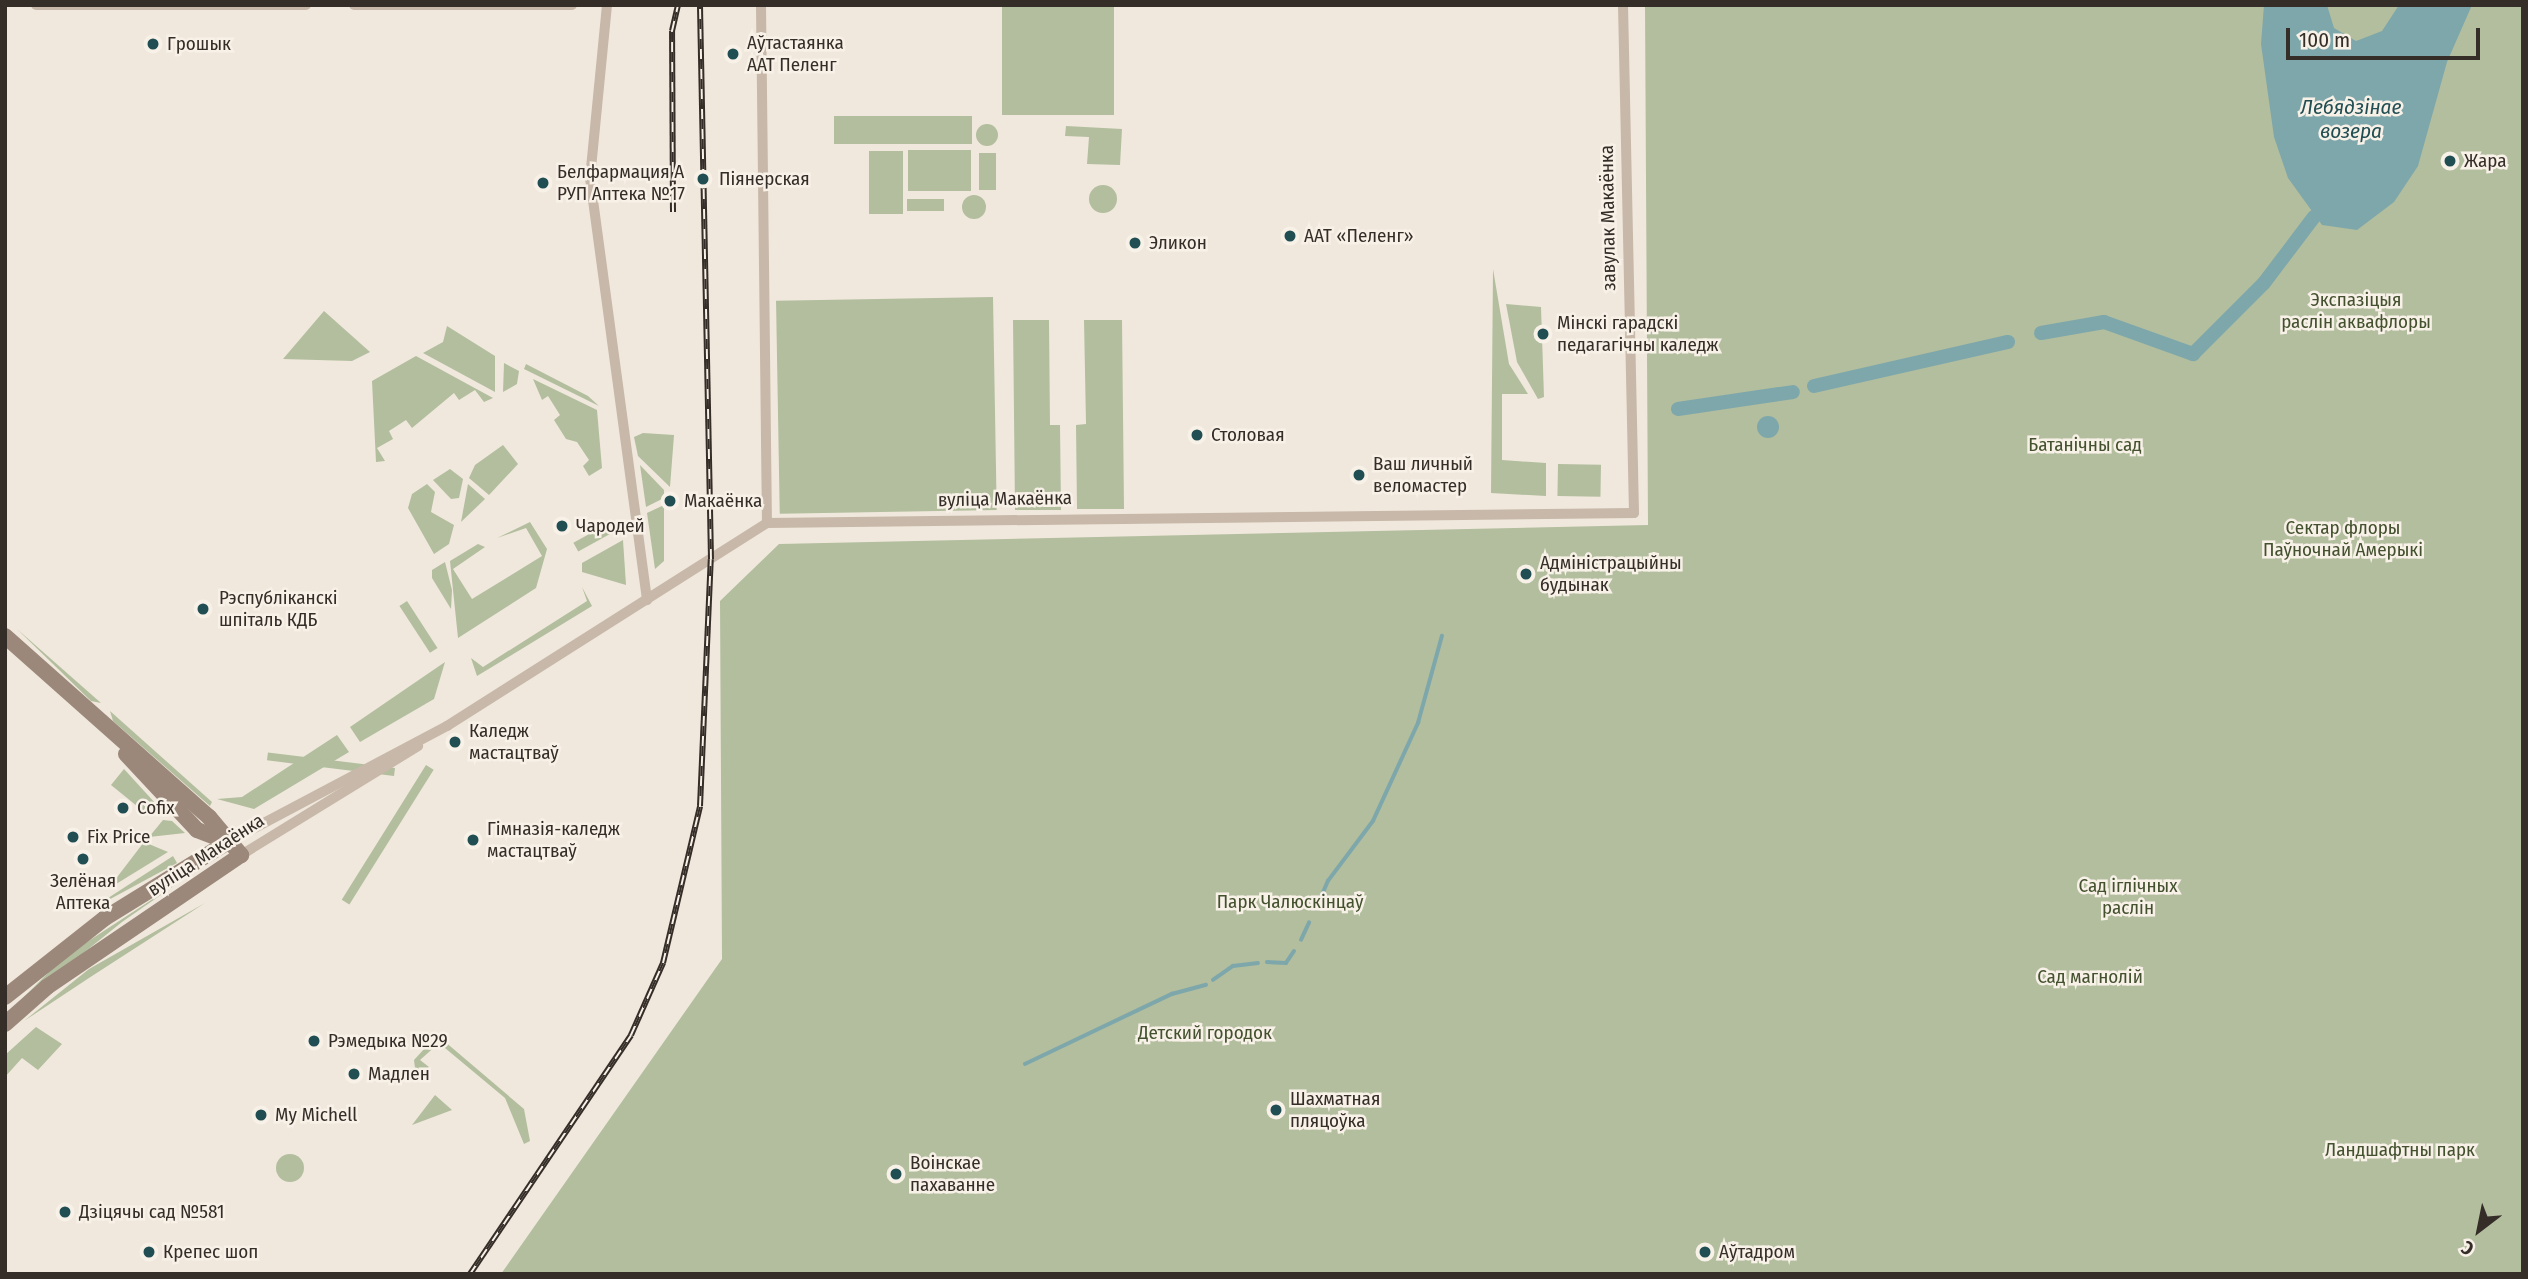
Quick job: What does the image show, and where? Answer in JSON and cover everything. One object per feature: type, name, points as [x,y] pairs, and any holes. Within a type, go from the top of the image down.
[{"type":"street","points":[[36,5],[306,5]]},
{"type":"street","points":[[354,5],[572,5]]},
{"type":"street","points":[[607,5],[590,178],[647,600]]},
{"type":"street","points":[[761,5],[767,523]]},
{"type":"street","name":"завулак Макаёнка","points":[[1623,5],[1634,513]]},
{"type":"street","name":"вуліца Макаёнка","points":[[5,997],[105,918],[228,842],[436,731],[767,523],[1634,513]]},
{"type":"street","points":[[5,636],[208,817],[241,855]]},
{"type":"street","name":"вуліца Макаёнка","points":[[5,1024],[47,987],[241,855],[396,763],[436,731]]},
{"type":"green space","points":[[1002,5],[1114,5],[1114,115],[1002,115]]},
{"type":"green space","points":[[1645,5],[2523,5],[2523,1274],[501,1274],[722,959],[720,601],[779,544],[1648,525]]},
{"type":"green space","points":[[834,116],[972,116],[972,144],[834,144]]},
{"type":"green space","points":[[987,124],[995,127],[998,135],[995,143],[987,146],[979,143],[976,135],[979,127]]},
{"type":"green space","points":[[1066,126],[1122,129],[1120,165],[1087,164],[1089,137],[1065,136]]},
{"type":"green space","points":[[908,150],[971,150],[971,191],[908,191]]},
{"type":"green space","points":[[869,151],[903,151],[903,214],[869,214]]},
{"type":"green space","points":[[979,153],[996,153],[996,190],[979,190]]},
{"type":"green space","points":[[1103,185],[1113,189],[1117,199],[1113,209],[1103,213],[1093,209],[1089,199],[1093,189]]},
{"type":"green space","points":[[969,195],[979,195],[986,202],[986,212],[979,219],[969,219],[962,212],[962,202]]},
{"type":"green space","points":[[907,199],[944,199],[944,211],[907,211]]},
{"type":"green space","points":[[1493,269],[1509,364],[1528,394],[1502,394],[1502,460],[1546,463],[1546,496],[1491,493]]},
{"type":"green space","points":[[993,297],[997,510],[780,514],[776,301]]},
{"type":"green space","points":[[1506,304],[1541,307],[1544,397],[1538,399],[1517,362]]},
{"type":"green space","points":[[324,311],[370,352],[352,361],[283,359]]},
{"type":"green space","points":[[1013,320],[1049,320],[1050,425],[1060,425],[1061,510],[1015,510]]},
{"type":"green space","points":[[1084,320],[1122,320],[1124,509],[1077,509],[1076,425],[1086,424]]},
{"type":"green space","points":[[447,326],[495,356],[495,392],[423,353],[443,342]]},
{"type":"green space","points":[[416,356],[493,398],[484,402],[475,390],[459,400],[454,393],[412,428],[406,420],[389,431],[393,439],[377,448],[385,461],[376,462],[372,381]]},
{"type":"green space","points":[[504,363],[519,371],[517,384],[503,392]]},
{"type":"green space","points":[[526,364],[588,396],[599,406],[524,369]]},
{"type":"green space","points":[[533,379],[597,410],[602,468],[589,476],[583,466],[589,460],[577,442],[566,439],[554,420],[560,415],[548,396],[542,400]]},
{"type":"green space","points":[[643,433],[674,435],[670,487],[638,456],[634,437]]},
{"type":"green space","points":[[503,445],[518,464],[489,495],[469,478],[475,465]]},
{"type":"green space","points":[[1558,464],[1601,465],[1600,497],[1557,496]]},
{"type":"green space","points":[[640,465],[664,490],[664,498],[646,507]]},
{"type":"green space","points":[[450,469],[463,479],[459,498],[451,499],[433,480]]},
{"type":"green space","points":[[427,484],[435,492],[431,512],[454,525],[449,544],[434,554],[408,508],[412,494]]},
{"type":"green space","points":[[468,484],[485,499],[461,522]]},
{"type":"green space","points":[[664,505],[664,561],[655,569],[647,513]]},
{"type":"green space","points":[[530,522],[547,549],[536,588],[458,638],[450,561],[478,544],[485,547],[453,569],[472,599],[542,556],[526,528],[497,538]]},
{"type":"green space","points":[[611,522],[616,531],[578,552],[573,543]]},
{"type":"green space","points":[[623,540],[626,585],[582,572],[582,563]]},
{"type":"green space","points":[[445,562],[452,590],[451,609],[432,578],[432,570]]},
{"type":"green space","points":[[582,587],[592,606],[477,676],[471,658],[483,667],[587,601]]},
{"type":"green space","points":[[407,601],[437,648],[430,653],[399,606]]},
{"type":"green space","points":[[17,629],[101,703],[91,701]]},
{"type":"green space","points":[[445,662],[434,699],[360,742],[350,727]]},
{"type":"green space","points":[[110,711],[212,802],[210,806],[113,721]]},
{"type":"green space","points":[[337,735],[349,752],[254,809],[217,799],[242,797]]},
{"type":"green space","points":[[268,752],[395,768],[394,776],[267,760]]},
{"type":"green space","points":[[426,765],[434,770],[349,905],[342,900]]},
{"type":"green space","points":[[124,769],[156,804],[148,815],[111,785]]},
{"type":"green space","points":[[163,820],[172,821],[185,833],[149,837]]},
{"type":"green space","points":[[144,842],[168,852],[108,889]]},
{"type":"green space","points":[[173,856],[177,863],[88,911]]},
{"type":"green space","points":[[188,876],[122,922],[5,1016],[64,957]]},
{"type":"green space","points":[[205,903],[92,976],[24,1021],[89,969]]},
{"type":"green space","points":[[36,1027],[62,1044],[38,1070],[22,1058],[5,1077],[5,1055]]},
{"type":"green space","points":[[437,1035],[524,1109],[530,1141],[524,1144],[505,1098],[439,1043],[420,1060],[429,1067],[425,1072],[415,1068],[414,1060]]},
{"type":"green space","points":[[435,1095],[452,1110],[412,1125]]},
{"type":"green space","points":[[290,1154],[300,1158],[304,1168],[300,1178],[290,1182],[280,1178],[276,1168],[280,1158]]},
{"type":"water","name":"Лебядзінае возера","points":[[2264,5],[2327,5],[2334,28],[2356,41],[2382,31],[2399,5],[2472,5],[2447,62],[2418,166],[2394,202],[2357,230],[2322,225],[2288,178],[2274,137],[2261,44]]},
{"type":"water","points":[[1764,416],[1772,416],[1779,423],[1779,431],[1772,438],[1764,438],[1757,431],[1757,423]]},
{"type":"waterway","points":[[2041,333],[2104,322],[2193,354],[2264,283],[2314,217]]},
{"type":"waterway","points":[[1814,386],[2008,342]]},
{"type":"waterway","points":[[1678,409],[1793,392]]},
{"type":"waterway","points":[[1316,909],[1328,881],[1373,821],[1418,723],[1442,636]]},
{"type":"waterway","points":[[1301,940],[1309,923]]},
{"type":"waterway","points":[[1267,962],[1286,963],[1294,951]]},
{"type":"waterway","points":[[1213,980],[1233,966],[1258,963]]},
{"type":"waterway","points":[[1025,1064],[1172,994],[1206,985]]},
{"type":"railway","points":[[673,212],[672,31],[678,5]]},
{"type":"railway","points":[[470,1274],[631,1035],[663,963],[700,806],[711,559],[700,5]]},
{"type":"place","name":"Грошык","points":[[153,44]]},
{"type":"place","name":"Аўтастаянка ААТ Пеленг","points":[[733,54]]},
{"type":"place","name":"Жара","points":[[2450,161]]},
{"type":"place","name":"Піянерская","points":[[703,179]]},
{"type":"place","name":"Белфармация А РУП Аптека №17","points":[[543,183]]},
{"type":"place","name":"ААТ «Пеленг»","points":[[1290,236]]},
{"type":"place","name":"Эликон","points":[[1135,243]]},
{"type":"place","name":"Мінскі гарадскі педагагічны каледж","points":[[1543,334]]},
{"type":"place","name":"Столовая","points":[[1197,435]]},
{"type":"place","name":"Ваш личный веломастер","points":[[1359,475]]},
{"type":"place","name":"Макаёнка","points":[[670,501]]},
{"type":"place","name":"Чародей","points":[[562,526]]},
{"type":"place","name":"Адміністрацыйны будынак","points":[[1526,574]]},
{"type":"place","name":"Рэспубліканскі шпіталь КДБ","points":[[203,609]]},
{"type":"place","name":"Каледж мастацтваў","points":[[455,742]]},
{"type":"place","name":"Cofix","points":[[123,808]]},
{"type":"place","name":"Fix Price","points":[[73,837]]},
{"type":"place","name":"Гімназія-каледж мастацтваў","points":[[473,840]]},
{"type":"place","name":"Зелёная Аптека","points":[[83,859]]},
{"type":"place","name":"Рэмедыка №29","points":[[314,1041]]},
{"type":"place","name":"Мадлен","points":[[354,1074]]},
{"type":"place","name":"Шахматная пляцоўка","points":[[1276,1110]]},
{"type":"place","name":"My Michell","points":[[261,1115]]},
{"type":"place","name":"Воінскае пахаванне","points":[[896,1174]]},
{"type":"place","name":"Дзіцячы сад №581","points":[[65,1212]]},
{"type":"place","name":"Крепес шоп","points":[[149,1252]]},
{"type":"place","name":"Аўтадром","points":[[1705,1252]]},
{"type":"park label","name":"Экспазіцыя раслін аквафлоры","points":[[2356,311]]},
{"type":"park label","name":"Батанічны сад","points":[[2085,445]]},
{"type":"park label","name":"Сектар флоры Паўночнай Амерыкі","points":[[2343,539]]},
{"type":"park label","name":"Сад іглічных раслін","points":[[2128,897]]},
{"type":"park label","name":"Парк Чалюскінцаў","points":[[1290,902]]},
{"type":"park label","name":"Сад магнолій","points":[[2090,977]]},
{"type":"park label","name":"Детский городок","points":[[1205,1033]]},
{"type":"park label","name":"Ландшафтны парк","points":[[2400,1150]]}]
